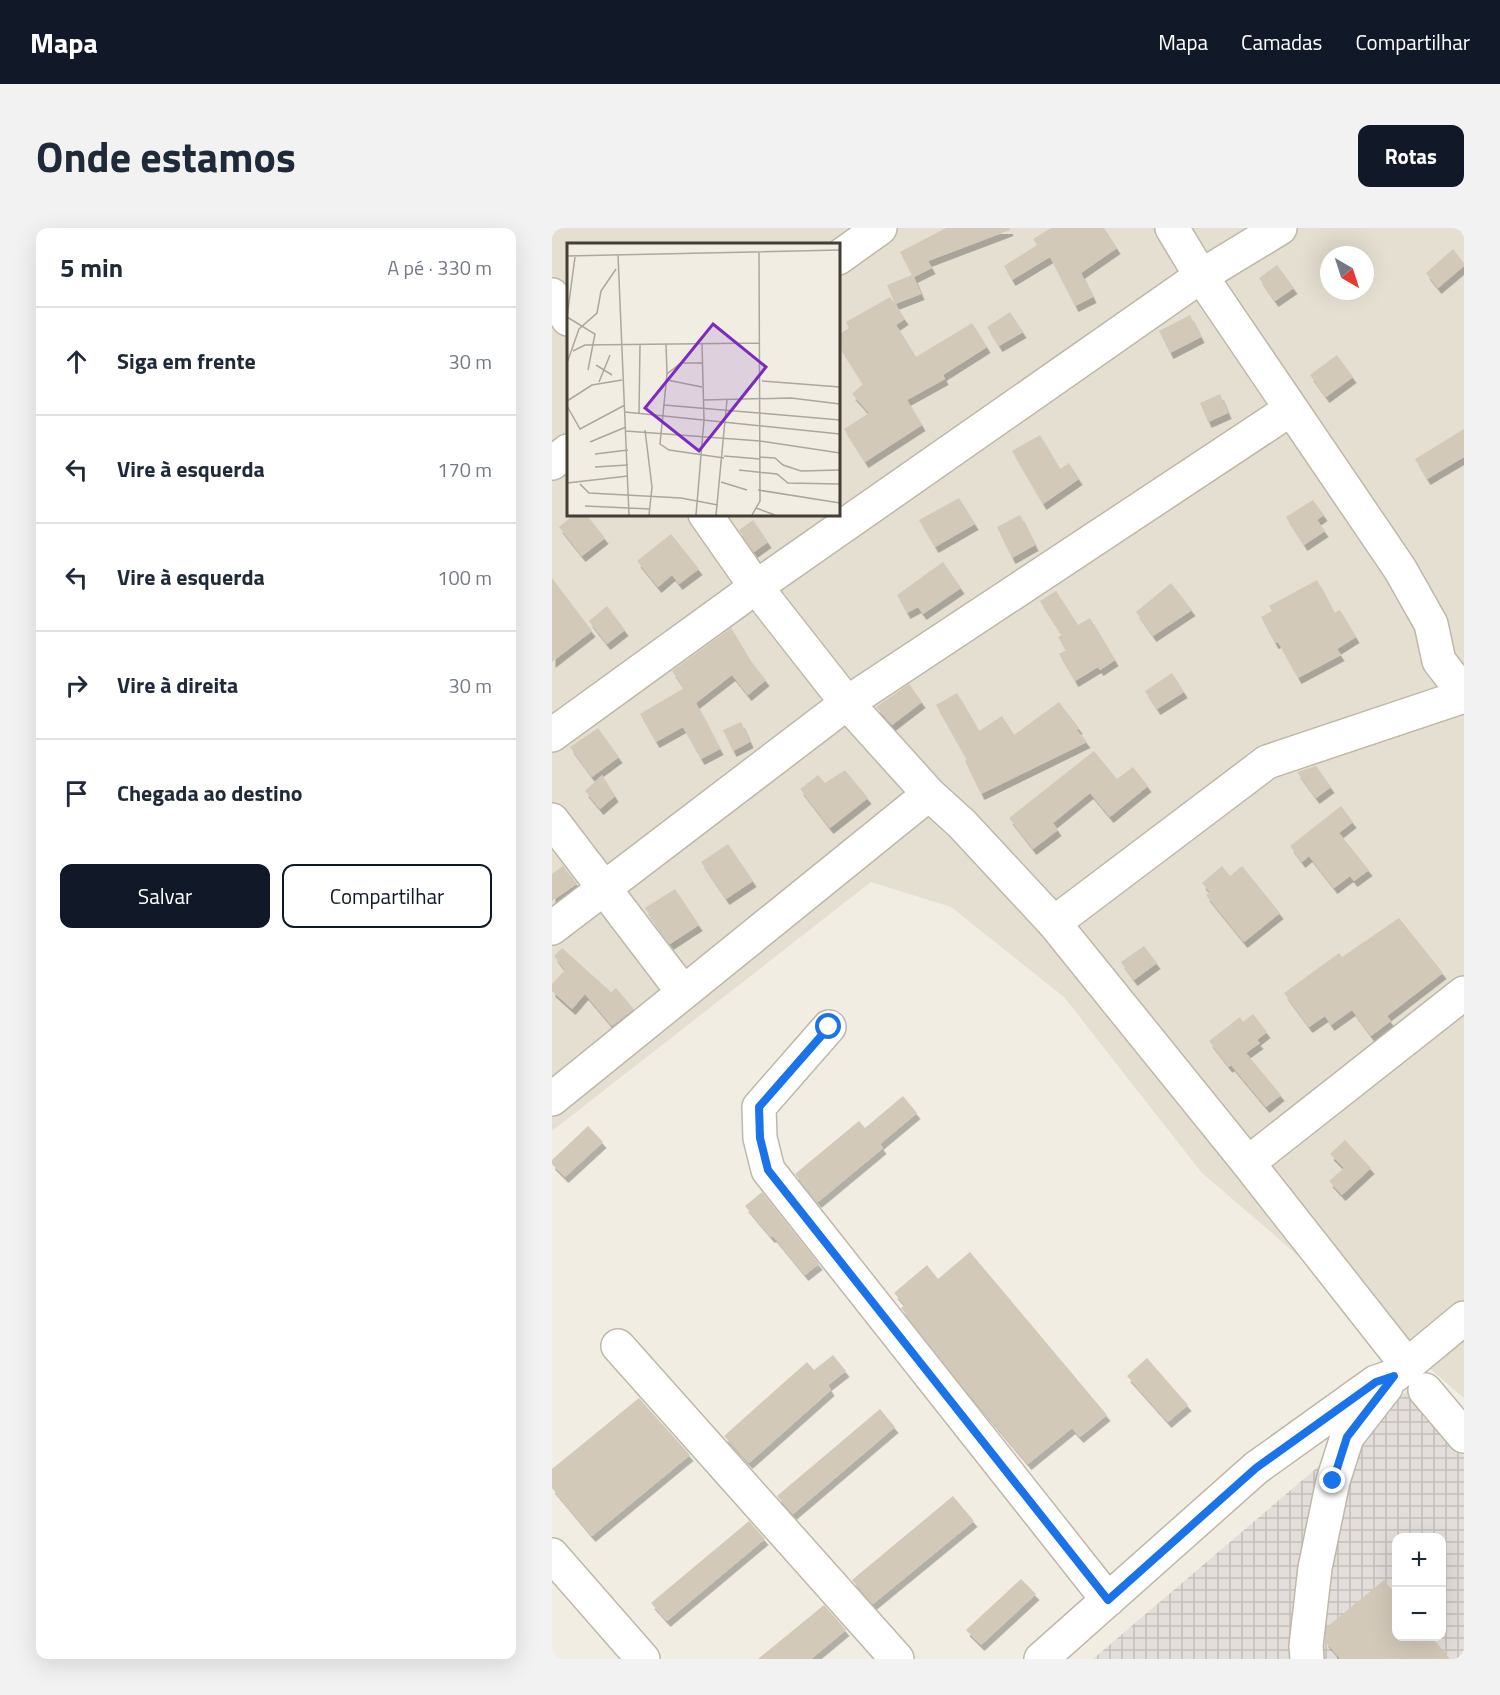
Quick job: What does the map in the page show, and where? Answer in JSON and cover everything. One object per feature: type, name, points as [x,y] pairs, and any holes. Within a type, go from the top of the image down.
[{"type":"street","points":[[840,257],[880,228]]},
{"type":"street","points":[[1054,923],[1267,762],[1464,694],[1439,661],[1431,624],[1400,569],[1201,276],[1172,228]]},
{"type":"street","points":[[552,735],[756,587],[1201,276],[1280,228]]},
{"type":"street","points":[[552,295],[567,318]]},
{"type":"street","points":[[552,928],[847,703],[1291,410]]},
{"type":"street","points":[[552,463],[567,452]]},
{"type":"street","points":[[706,516],[756,587],[847,703],[929,794],[962,824],[1054,923],[1248,1163],[1409,1377],[1464,1436]]},
{"type":"street","points":[[552,1099],[929,794]]},
{"type":"street","points":[[552,820],[683,992]]},
{"type":"street","points":[[1248,1163],[1464,993]]},
{"type":"street","points":[[829,1027],[759,1107],[760,1138],[768,1170],[1108,1600]]},
{"type":"street","points":[[1307,1659],[1306,1646],[1315,1568],[1333,1481],[1347,1437],[1409,1377],[1464,1318]]},
{"type":"street","points":[[618,1346],[897,1659]]},
{"type":"street","points":[[1041,1659],[1256,1468],[1376,1382],[1409,1377]]},
{"type":"street","points":[[552,1556],[643,1659]]},
{"type":"shaded area","points":[[552,228],[1464,228],[1464,1398],[1202,1173],[1064,997],[951,907],[871,882],[552,1131]]},
{"type":"shaded area","points":[[1408,1390],[1464,1456],[1464,1659],[1093,1659]]},
{"type":"building","points":[[946,228],[1009,228],[1010,230],[928,261],[932,268],[914,277],[921,294],[895,304],[887,285],[912,275],[900,252]]},
{"type":"building","points":[[1051,228],[1104,228],[1117,248],[1081,273],[1093,297],[1075,306],[1050,257],[1012,280],[1004,266],[1037,245],[1033,239]]},
{"type":"building","points":[[1453,249],[1464,266],[1438,288],[1426,273]]},
{"type":"building","points":[[1277,265],[1294,288],[1275,301],[1259,278]]},
{"type":"building","points":[[890,297],[905,319],[896,325],[916,357],[972,323],[987,347],[943,375],[945,379],[907,400],[922,425],[865,462],[844,429],[869,413],[852,394],[863,384],[840,347],[840,334],[849,328],[846,322]]},
{"type":"building","points":[[1010,312],[1023,332],[999,346],[987,327]]},
{"type":"building","points":[[1190,315],[1201,337],[1170,353],[1159,331]]},
{"type":"building","points":[[1337,355],[1353,377],[1326,397],[1310,375]]},
{"type":"building","points":[[1220,394],[1228,413],[1208,422],[1200,403]]},
{"type":"building","points":[[1464,429],[1464,457],[1427,479],[1415,459]]},
{"type":"building","points":[[1040,435],[1060,469],[1069,463],[1079,479],[1043,504],[1012,451]]},
{"type":"building","points":[[959,498],[975,524],[935,547],[919,520]]},
{"type":"building","points":[[1313,500],[1324,515],[1317,520],[1325,531],[1304,545],[1286,517]]},
{"type":"building","points":[[1020,515],[1035,545],[1012,558],[997,527]]},
{"type":"building","points":[[573,516],[588,516],[605,538],[582,556],[559,527]]},
{"type":"building","points":[[753,520],[768,542],[754,552],[739,530]]},
{"type":"building","points":[[671,534],[699,569],[679,584],[672,575],[658,587],[637,561]]},
{"type":"building","points":[[943,562],[961,588],[923,614],[918,607],[907,613],[897,595]]},
{"type":"building","points":[[552,578],[592,631],[552,662]]},
{"type":"building","points":[[1317,580],[1334,613],[1340,610],[1356,637],[1337,649],[1341,655],[1298,678],[1261,617],[1272,611],[1269,606]]},
{"type":"building","points":[[1171,583],[1192,610],[1153,636],[1136,612]]},
{"type":"building","points":[[1056,591],[1078,625],[1090,618],[1115,660],[1100,670],[1098,667],[1075,681],[1059,654],[1066,650],[1058,637],[1062,635],[1040,601]]},
{"type":"building","points":[[607,606],[625,630],[607,644],[589,621]]},
{"type":"building","points":[[731,628],[750,660],[766,680],[748,695],[732,675],[696,703],[720,749],[701,759],[683,727],[656,742],[640,714],[684,688],[672,671]]},
{"type":"building","points":[[1172,673],[1184,692],[1157,709],[1145,691]]},
{"type":"building","points":[[909,684],[922,702],[892,725],[876,707]]},
{"type":"building","points":[[957,693],[979,731],[1002,716],[1014,735],[1059,702],[1087,742],[981,794],[965,761],[967,760],[936,705]]},
{"type":"building","points":[[741,722],[750,742],[733,751],[723,730]]},
{"type":"building","points":[[598,728],[619,757],[592,777],[570,747]]},
{"type":"building","points":[[1094,751],[1117,779],[1133,767],[1148,786],[1110,817],[1090,793],[1053,823],[1058,830],[1033,849],[1009,818]]},
{"type":"building","points":[[1316,766],[1331,787],[1316,798],[1297,772]]},
{"type":"building","points":[[845,770],[868,798],[830,828],[800,789],[818,775],[825,783]]},
{"type":"building","points":[[602,775],[615,796],[600,809],[585,791]]},
{"type":"building","points":[[1341,806],[1353,822],[1339,833],[1369,870],[1354,881],[1350,876],[1334,888],[1309,856],[1302,862],[1290,846]]},
{"type":"building","points":[[728,844],[753,881],[726,899],[701,862]]},
{"type":"building","points":[[563,866],[577,884],[552,901],[552,874]]},
{"type":"building","points":[[1222,866],[1230,876],[1242,866],[1280,913],[1244,942],[1206,895],[1210,892],[1202,883]]},
{"type":"building","points":[[675,889],[699,925],[670,944],[645,908]]},
{"type":"building","points":[[1399,918],[1443,973],[1387,1016],[1391,1021],[1371,1036],[1352,1010],[1331,1025],[1325,1016],[1309,1027],[1284,993],[1339,953],[1342,957]]},
{"type":"building","points":[[1144,946],[1157,963],[1134,980],[1121,962]]},
{"type":"building","points":[[562,948],[611,992],[616,988],[634,1009],[612,1026],[585,994],[572,1009],[552,991],[552,984],[565,970],[554,956]]},
{"type":"building","points":[[1253,1014],[1267,1032],[1257,1040],[1260,1043],[1246,1053],[1281,1095],[1266,1107],[1231,1065],[1229,1067],[1209,1041],[1240,1017],[1243,1022]]},
{"type":"building","points":[[903,1096],[917,1113],[880,1144],[883,1148],[818,1202],[795,1174],[859,1121],[865,1128]]},
{"type":"building","points":[[588,1126],[603,1142],[565,1177],[552,1164],[552,1160]]},
{"type":"building","points":[[1345,1140],[1371,1168],[1342,1195],[1329,1181],[1344,1168],[1330,1154]]},
{"type":"building","points":[[762,1192],[819,1264],[805,1275],[745,1206]]},
{"type":"building","points":[[970,1252],[1107,1415],[1080,1437],[1072,1428],[1028,1464],[901,1308],[905,1305],[894,1293],[927,1265],[938,1279]]},
{"type":"building","points":[[833,1355],[846,1371],[828,1385],[831,1390],[749,1463],[724,1436],[807,1362],[814,1370]]},
{"type":"building","points":[[1147,1358],[1188,1405],[1168,1422],[1127,1376]]},
{"type":"building","points":[[639,1398],[690,1455],[592,1536],[552,1488],[552,1469]]},
{"type":"building","points":[[880,1409],[895,1427],[793,1514],[777,1496]]},
{"type":"building","points":[[953,1496],[974,1521],[873,1604],[852,1580]]},
{"type":"building","points":[[749,1521],[765,1539],[667,1621],[651,1603]]},
{"type":"building","points":[[1021,1579],[1036,1594],[981,1645],[966,1630]]},
{"type":"building","points":[[1384,1580],[1392,1590],[1392,1641],[1435,1641],[1450,1659],[1340,1659],[1325,1641],[1327,1627]]},
{"type":"building","points":[[824,1605],[846,1630],[811,1659],[758,1659]]},
{"type":"route","points":[[829,1027],[759,1107],[760,1138],[768,1170],[1108,1600],[1256,1468],[1376,1382],[1394,1376],[1347,1437],[1333,1481]]}]
